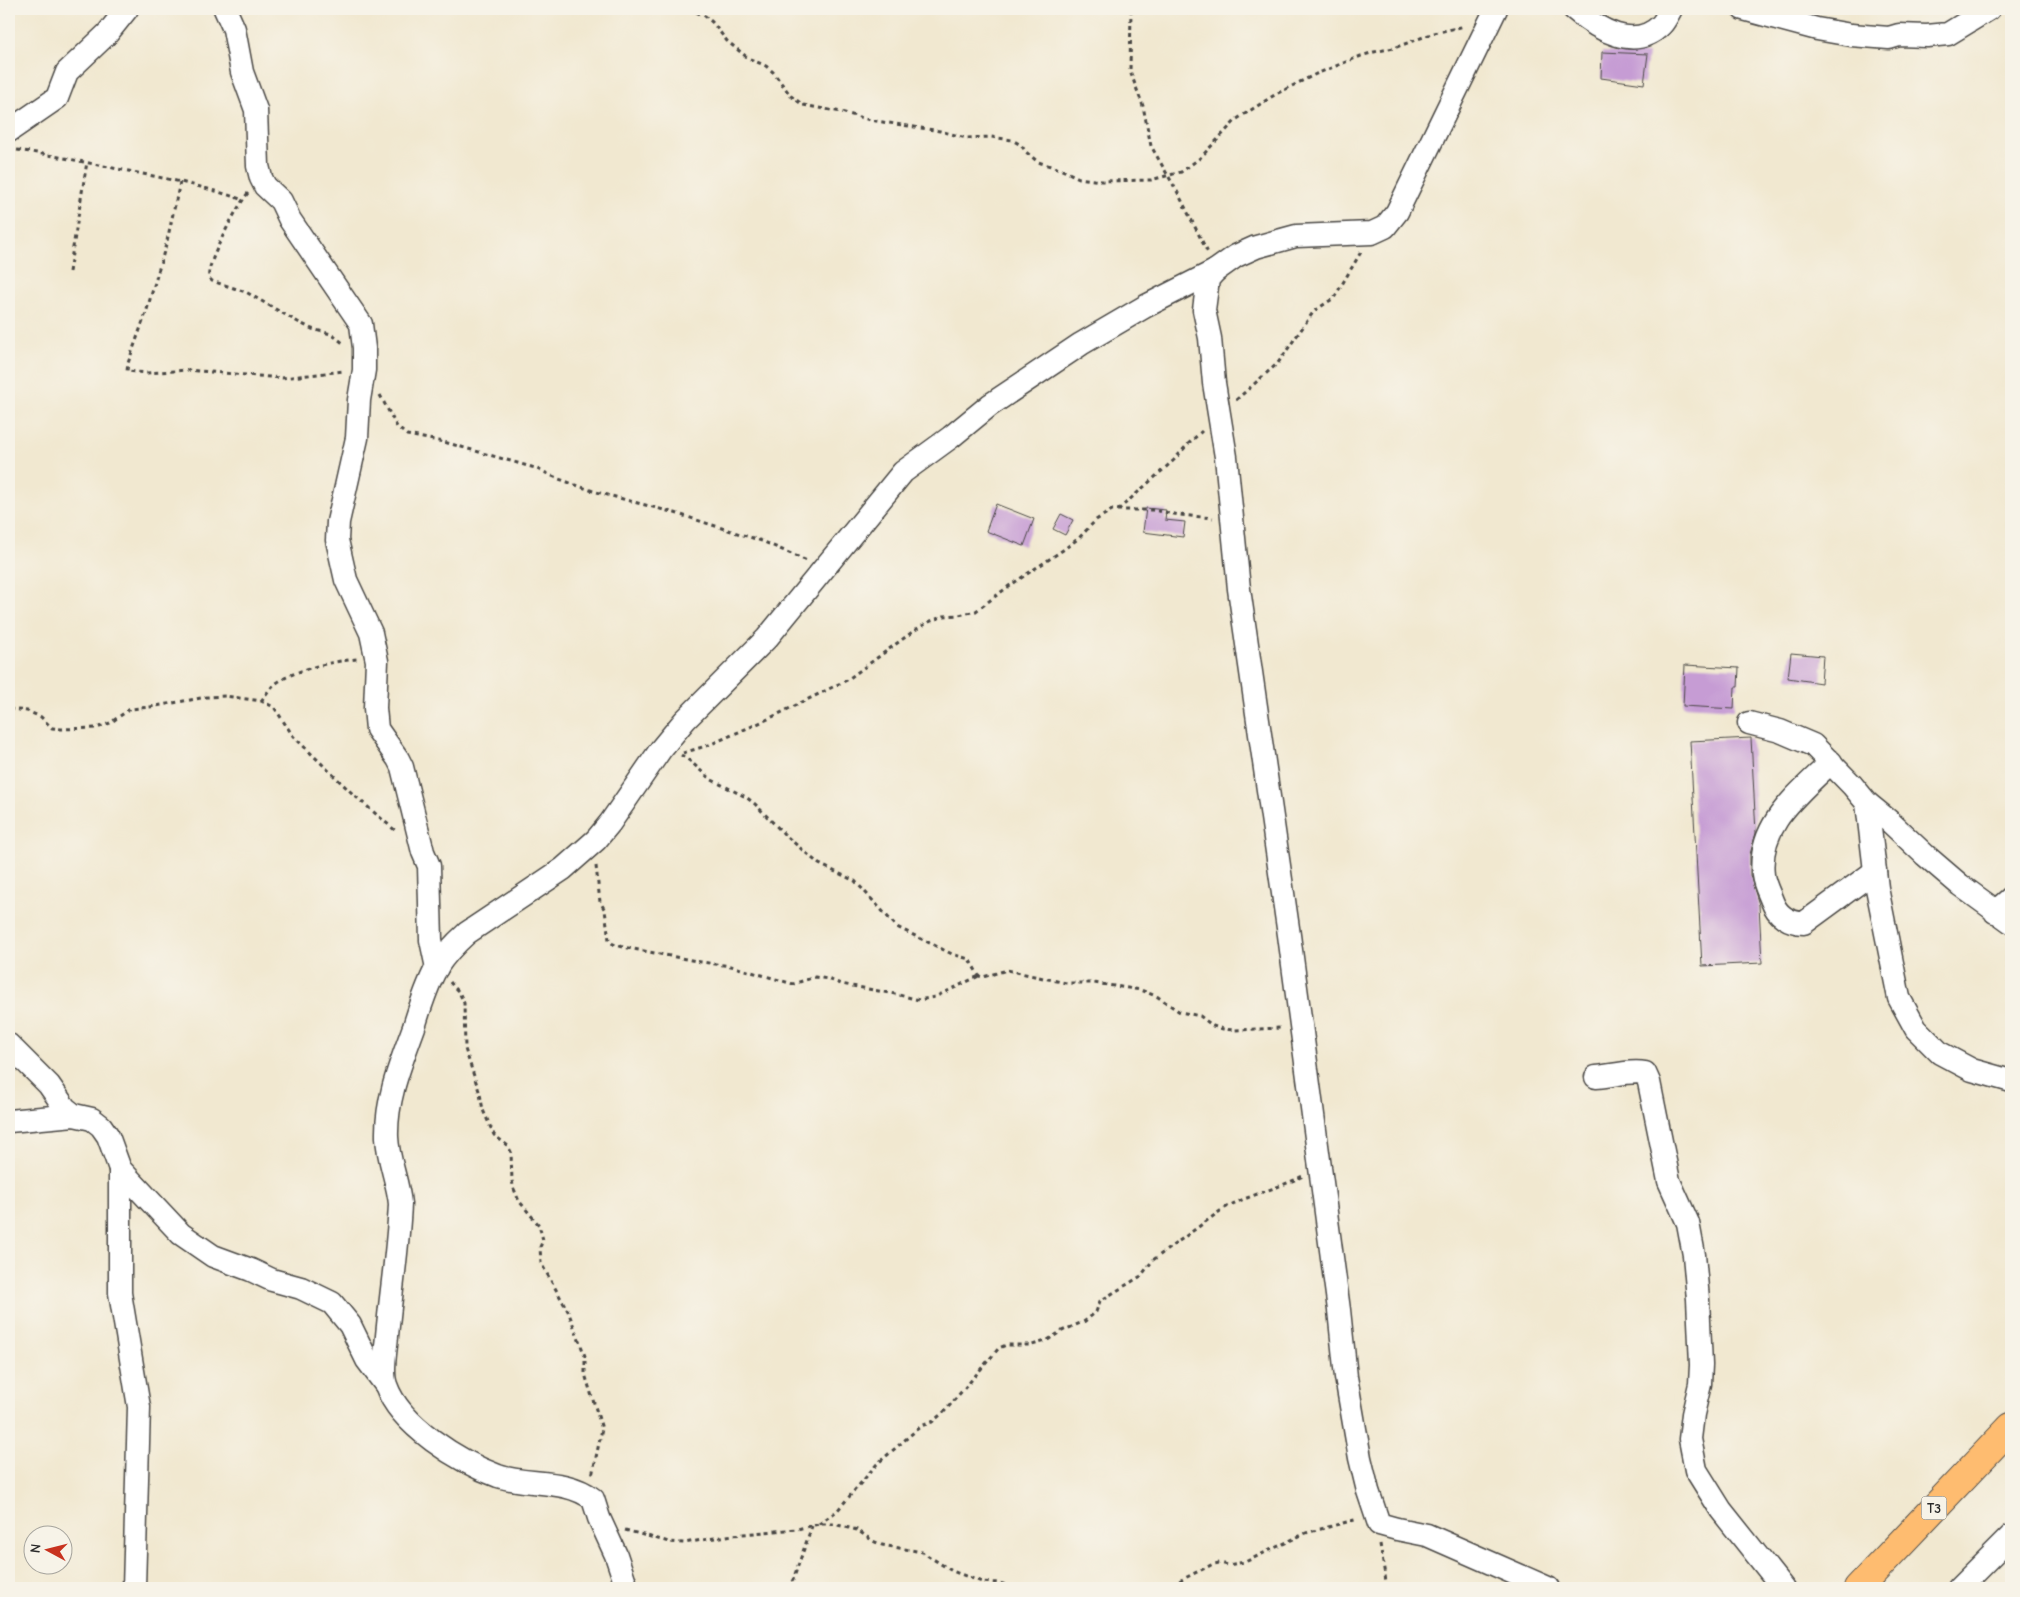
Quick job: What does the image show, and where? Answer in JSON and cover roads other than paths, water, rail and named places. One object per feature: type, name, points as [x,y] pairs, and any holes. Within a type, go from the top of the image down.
[{"type":"highway","name":"T3","points":[[1858,1588],[2011,1427]]},
{"type":"street","points":[[9,131],[57,98],[67,72],[107,34],[127,9]]},
{"type":"street","points":[[226,9],[234,29],[242,72],[256,110],[258,166],[261,178],[265,186],[281,201],[290,220],[361,324],[364,348],[358,370],[357,438],[338,522],[337,540],[346,580],[371,633],[377,662],[375,708],[377,729],[402,767],[423,852],[430,866],[432,940],[440,964]]},
{"type":"street","points":[[1574,9],[1593,25],[1611,34],[1642,37],[1653,32],[1662,24],[1671,9]]},
{"type":"street","points":[[1743,9],[1817,29],[1851,35],[1889,38],[1899,35],[1927,36],[1948,34],[1989,9]]},
{"type":"street","points":[[386,1384],[386,1346],[398,1246],[400,1204],[399,1193],[390,1161],[387,1138],[388,1117],[392,1090],[399,1068],[440,964],[468,933],[563,869],[596,840],[610,823],[661,749],[685,720],[767,638],[903,472],[951,437],[990,405],[1112,325],[1216,270],[1236,256],[1249,250],[1296,236],[1372,232],[1385,227],[1396,212],[1492,17]]},
{"type":"street","points":[[1216,270],[1208,279],[1204,310],[1210,338],[1226,458],[1239,589],[1302,1028],[1346,1377],[1360,1458],[1377,1519],[1427,1534],[1548,1588]]},
{"type":"street","points":[[1749,723],[1780,731],[1813,745],[1831,762],[1867,804],[1889,820],[1925,855],[2006,910]]},
{"type":"street","points":[[1831,762],[1780,812],[1769,831],[1762,858],[1763,877],[1774,905],[1784,919],[1797,924],[1804,924],[1875,871]]},
{"type":"street","points":[[1867,804],[1881,911],[1899,998],[1916,1029],[1940,1053],[1972,1070],[2011,1081]]},
{"type":"street","points":[[9,1045],[49,1084],[74,1116]]},
{"type":"street","points":[[1596,1077],[1618,1076],[1637,1072],[1645,1073],[1649,1082],[1669,1182],[1688,1223],[1694,1255],[1701,1365],[1700,1384],[1693,1414],[1690,1439],[1696,1470],[1721,1510],[1783,1588]]},
{"type":"street","points":[[9,1121],[74,1116],[92,1119],[101,1126],[108,1136],[120,1169],[120,1293],[138,1407],[134,1588]]},
{"type":"street","points":[[120,1169],[181,1234],[213,1256],[272,1280],[302,1288],[332,1303],[350,1325],[367,1360],[386,1384],[401,1411],[417,1427],[444,1447],[484,1470],[504,1478],[545,1483],[576,1490],[596,1509],[616,1555],[627,1588]]},
{"type":"street","points":[[1959,1588],[2011,1536]]}]
